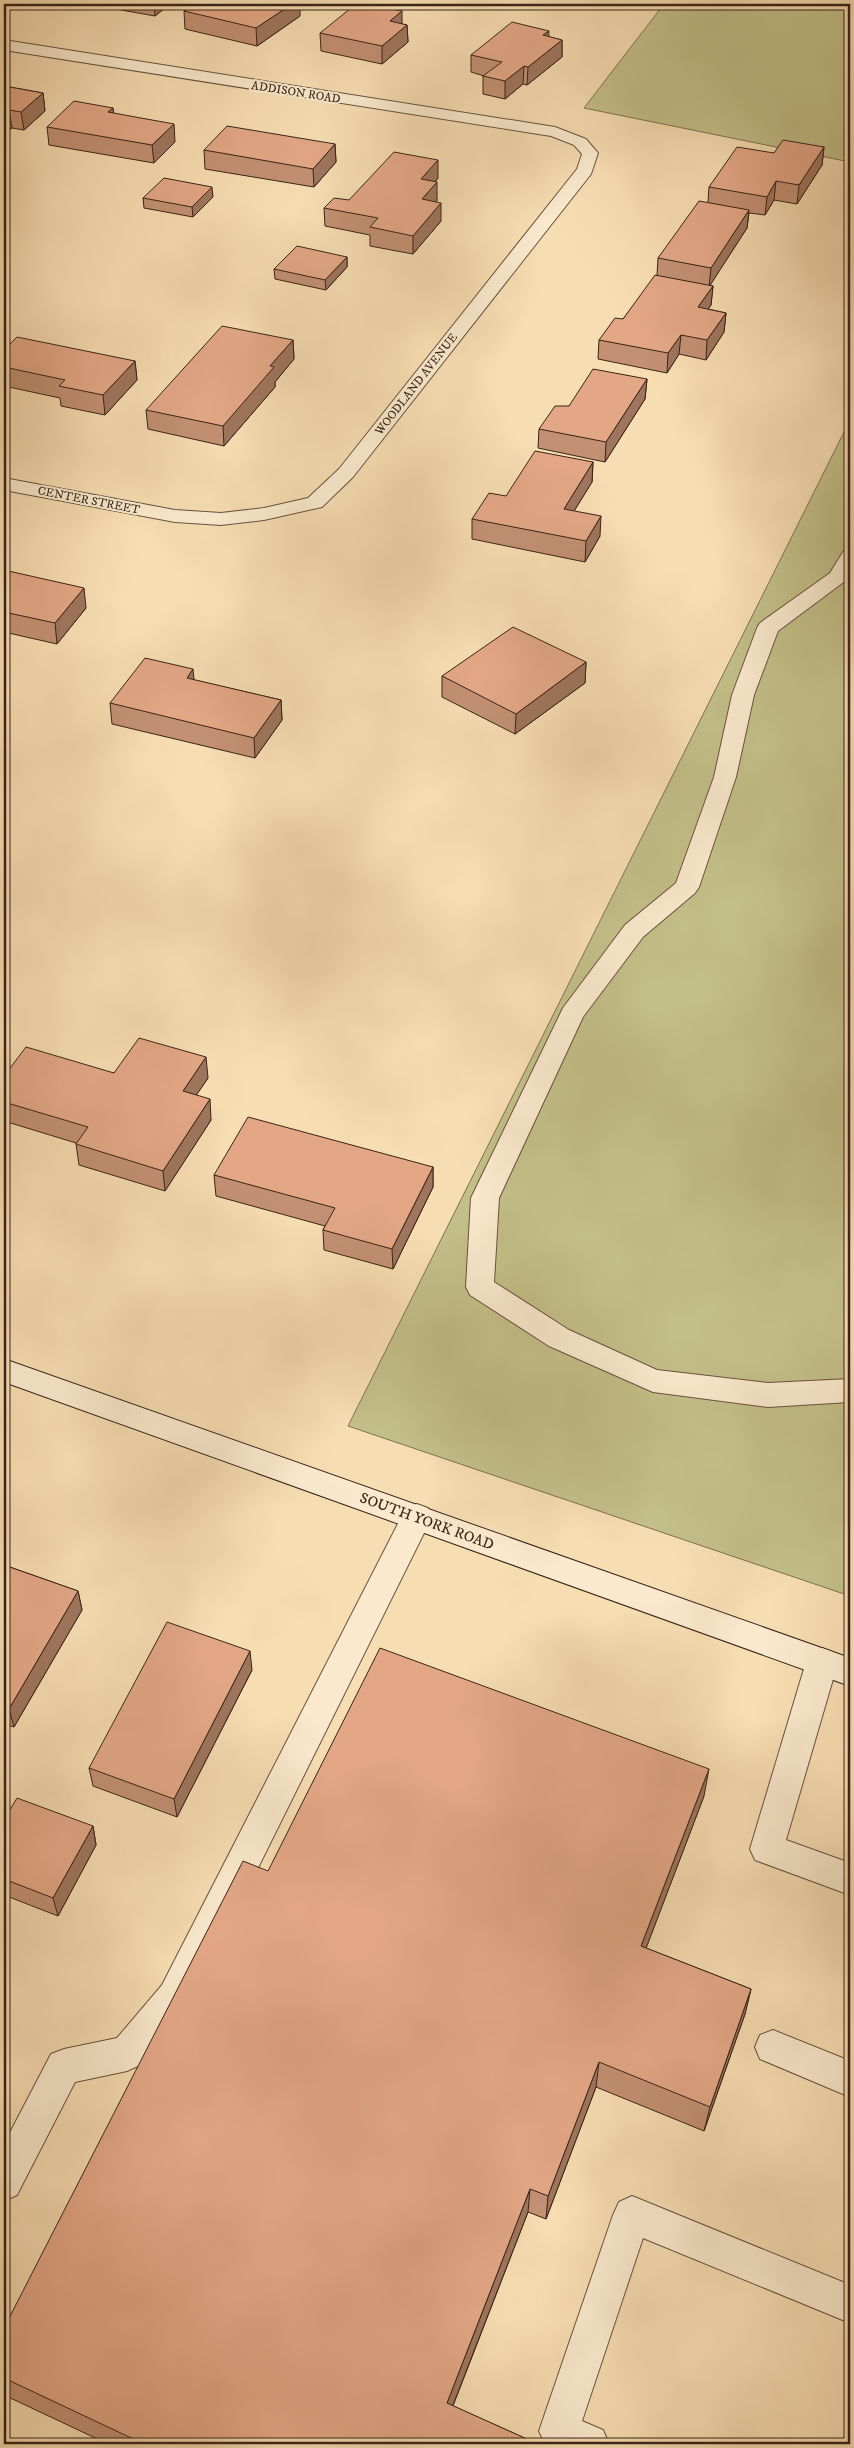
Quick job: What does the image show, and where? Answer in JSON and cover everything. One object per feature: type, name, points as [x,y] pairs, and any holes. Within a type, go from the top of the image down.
[{"type":"street","name":"ADDISON ROAD","points":[[4,45],[555,132],[586,146]]},
{"type":"street","name":"WOODLAND AVENUE","points":[[175,516],[221,519],[315,504],[346,473],[585,170],[590,153],[586,146]]},
{"type":"street","name":"CENTER STREET","points":[[4,484],[175,516]]},
{"type":"street","points":[[850,556],[838,577],[768,628],[743,695],[725,776],[687,887],[634,931],[572,1014],[485,1198],[480,1287],[559,1338],[653,1381],[768,1395],[850,1390]]},
{"type":"street","name":"SOUTH YORK ROAD","points":[[4,1370],[836,1667]]},
{"type":"street","points":[[4,2182],[64,2067],[127,2053],[174,1997],[417,1517]]},
{"type":"street","points":[[836,1667],[767,1849],[850,1879]]},
{"type":"street","points":[[773,2047],[850,2080]]},
{"type":"street","points":[[590,2444],[559,2431],[632,2216],[850,2304]]},
{"type":"shaded area","points":[[664,4],[850,4],[850,162],[584,108]]},
{"type":"shaded area","points":[[850,420],[850,1596],[348,1426]]},
{"type":"building","points":[[196,4],[292,4],[256,28],[184,11]]},
{"type":"building","points":[[356,4],[367,4],[402,11],[390,21],[407,25],[382,46],[320,33]]},
{"type":"building","points":[[512,22],[549,31],[543,35],[562,40],[528,67],[524,66],[505,81],[483,76],[502,62],[471,55]]},
{"type":"building","points":[[4,86],[43,93],[21,112],[9,110],[4,115]]},
{"type":"building","points":[[74,101],[113,108],[108,112],[174,124],[152,145],[47,127]]},
{"type":"building","points":[[227,126],[335,144],[313,169],[204,150]]},
{"type":"building","points":[[783,140],[824,147],[799,185],[776,181],[767,197],[709,187],[737,147],[774,153]]},
{"type":"building","points":[[394,152],[438,160],[421,179],[437,182],[422,199],[441,203],[413,236],[370,227],[378,218],[324,208],[334,198],[349,200]]},
{"type":"building","points":[[164,178],[212,187],[192,207],[143,198]]},
{"type":"building","points":[[699,201],[749,210],[711,268],[658,258]]},
{"type":"building","points":[[297,246],[347,257],[325,280],[274,269]]},
{"type":"building","points":[[655,275],[713,286],[698,307],[726,313],[707,340],[681,335],[668,353],[599,340],[615,318],[623,319]]},
{"type":"building","points":[[222,326],[293,340],[270,366],[274,367],[223,426],[146,410]]},
{"type":"building","points":[[17,337],[135,361],[103,395],[59,386],[65,380],[4,367],[4,350]]},
{"type":"building","points":[[593,369],[647,379],[606,442],[539,429],[555,406],[569,406]]},
{"type":"building","points":[[535,451],[593,462],[564,509],[601,516],[586,541],[472,519],[489,493],[506,496]]},
{"type":"building","points":[[4,570],[84,588],[55,623],[4,612]]},
{"type":"building","points":[[513,627],[586,662],[516,714],[442,676]]},
{"type":"building","points":[[145,658],[193,669],[187,678],[281,700],[254,738],[110,703]]},
{"type":"building","points":[[139,1038],[206,1057],[183,1091],[210,1099],[163,1171],[76,1144],[88,1127],[4,1102],[4,1076],[26,1047],[114,1073]]},
{"type":"building","points":[[248,1117],[433,1167],[392,1249],[323,1230],[335,1208],[214,1175]]},
{"type":"building","points":[[4,1565],[78,1591],[9,1709],[4,1706]]},
{"type":"building","points":[[167,1622],[250,1651],[174,1799],[89,1768]]},
{"type":"building","points":[[380,1648],[709,1769],[641,1946],[751,1989],[710,2107],[599,2062],[548,2196],[530,2189],[447,2403],[538,2444],[144,2444],[4,2378],[4,2328],[243,1861],[268,1871]]},
{"type":"building","points":[[17,1798],[93,1826],[53,1898],[4,1879],[4,1820]]}]
